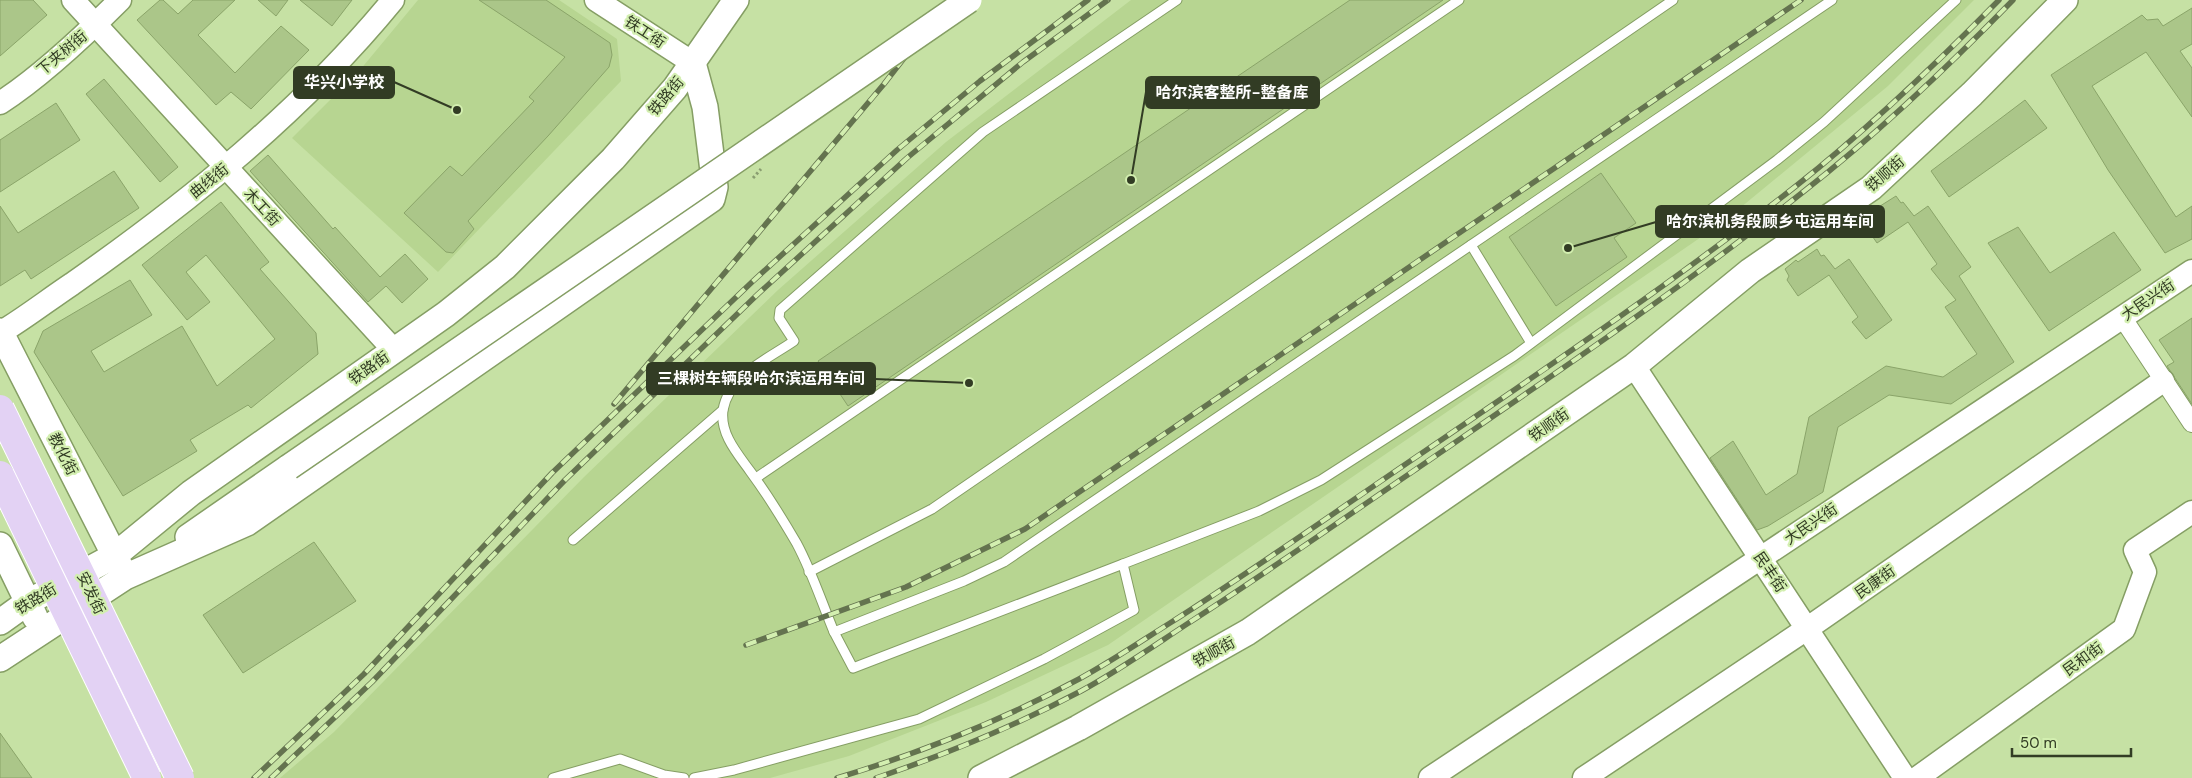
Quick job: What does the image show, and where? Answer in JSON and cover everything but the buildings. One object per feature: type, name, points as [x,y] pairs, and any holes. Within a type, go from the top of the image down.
[{"type":"highway","name":"安发街","points":[[0,409],[180,778]]},
{"type":"highway","name":"安发街","points":[[0,475],[147,778]]},
{"type":"main road","name":"铁路街","points":[[0,659],[42,631],[120,566],[191,493],[446,314],[505,268],[613,159],[675,88],[736,0]]},
{"type":"main road","points":[[120,566],[173,548],[284,461],[722,150],[944,0]]},
{"type":"main road","points":[[284,461],[969,0]]},
{"type":"main road","name":"铁顺街","points":[[981,778],[1078,728],[1248,632],[1634,366],[1750,271],[1871,188],[1972,94],[2065,0]]},
{"type":"main road","name":"铁路街","points":[[0,622],[28,602],[120,566],[247,523],[712,199],[716,187],[705,107],[693,63]]},
{"type":"main road","name":"教化街","points":[[0,332],[120,566]]},
{"type":"main road","points":[[0,544],[42,631]]},
{"type":"street","name":"木工街","points":[[73,0],[391,347]]},
{"type":"street","name":"下夹树街","points":[[0,103],[15,93],[95,25],[120,0]]},
{"type":"street","name":"曲线街","points":[[0,332],[133,241],[226,167],[290,110],[372,25],[393,0]]},
{"type":"street","name":"铁工街","points":[[596,0],[693,63]]},
{"type":"street","name":"大民兴街","points":[[1430,778],[2192,271]]},
{"type":"street","points":[[2122,317],[2192,422]]},
{"type":"street","name":"民丰街","points":[[1634,366],[1905,778]]},
{"type":"street","name":"民康街","points":[[1584,778],[1808,628],[2163,381]]},
{"type":"street","name":"民和街","points":[[1917,778],[2124,629],[2145,572],[2135,550],[2192,512]]},
{"type":"lane","points":[[1177,0],[983,132],[780,310],[779,318],[794,341],[742,376],[729,392],[723,410],[724,428],[730,443],[756,478],[797,545],[834,632],[853,668],[1259,511],[1321,480],[1530,343],[1777,160],[1824,122],[1956,0]]},
{"type":"lane","points":[[756,478],[1459,0]]},
{"type":"lane","points":[[809,572],[932,509],[1674,0]]},
{"type":"lane","points":[[834,632],[964,581],[1004,562],[1832,0]]},
{"type":"lane","points":[[1471,245],[1530,343]]},
{"type":"lane","points":[[573,540],[723,410]]},
{"type":"lane","points":[[694,778],[734,770],[919,719],[1044,659],[1134,610],[1123,564]]},
{"type":"lane","points":[[553,778],[620,759],[664,775],[684,778]]},
{"type":"shaded area","points":[[418,0],[559,0],[617,39],[621,81],[438,272],[292,138],[360,70]]},
{"type":"shaded area","points":[[1131,0],[1974,0],[1888,86],[1723,222],[1108,645],[986,702],[849,756],[770,778],[280,778],[334,732],[584,477],[778,290],[946,142]]},
{"type":"railway","points":[[614,404],[884,84],[949,0]]},
{"type":"railway","points":[[254,778],[364,674],[552,473],[752,282],[897,150],[980,81],[1088,0]]},
{"type":"railway","points":[[271,778],[372,682],[565,480],[758,294],[907,158],[1023,62],[1108,0]]},
{"type":"railway","points":[[746,645],[906,587],[1025,529],[1801,0]]},
{"type":"railway","points":[[837,778],[899,758],[961,734],[1050,694],[1114,659],[1233,582],[1564,356],[1658,290],[1750,221],[1823,164],[1875,119],[1999,0]]},
{"type":"railway","points":[[876,778],[980,739],[1081,691],[1135,659],[1328,530],[1610,335],[1755,229],[1831,170],[1885,124],[1963,51],[2013,0]]},
{"type":"place","name":"华兴小学校","points":[[457,110]]},
{"type":"place","name":"哈尔滨客整所-整备库","points":[[1131,180]]},
{"type":"place","name":"哈尔滨机务段顾乡屯运用车间","points":[[1568,248]]},
{"type":"place","name":"三棵树车辆段哈尔滨运用车间","points":[[969,383]]}]
